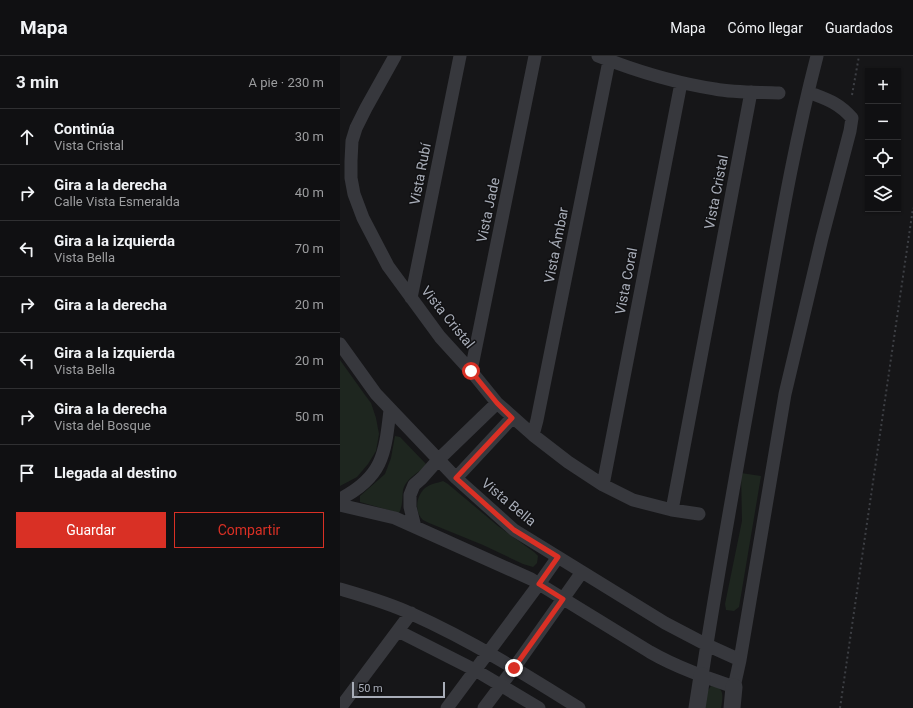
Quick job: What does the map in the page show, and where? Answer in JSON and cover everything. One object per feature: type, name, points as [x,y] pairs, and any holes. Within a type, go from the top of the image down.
[{"type":"street","name":"Vista Cristal","points":[[395,56],[366,108],[352,140],[351,178],[354,194],[363,218],[388,266],[440,337],[471,371],[497,403],[533,436],[568,462],[603,485],[633,500],[672,510],[699,514]]},
{"type":"street","name":"Vista Rubí","points":[[411,298],[460,56]]},
{"type":"street","name":"Vista Jade","points":[[471,371],[535,56]]},
{"type":"street","points":[[697,708],[728,518],[785,203],[817,56]]},
{"type":"street","points":[[604,58],[646,74],[681,83],[717,90],[779,93]]},
{"type":"street","name":"Vista Ámbar","points":[[533,436],[604,58]]},
{"type":"street","name":"Vista Coral","points":[[603,485],[681,83]]},
{"type":"street","name":"Vista Cristal","points":[[672,510],[751,92]]},
{"type":"street","points":[[732,708],[734,687],[786,394],[822,238],[848,139],[852,118],[844,109],[832,101],[808,92]]},
{"type":"street","name":"Vista Bella","points":[[340,344],[376,394],[390,410],[456,478],[514,530],[665,623],[740,660]]},
{"type":"street","points":[[415,527],[410,507],[410,494],[414,485],[497,403]]},
{"type":"street","points":[[340,500],[364,484],[377,469],[387,441],[390,410]]},
{"type":"street","points":[[456,478],[512,418]]},
{"type":"street","points":[[340,504],[395,518],[531,579],[667,662],[734,687]]},
{"type":"street","points":[[447,708],[558,557]]},
{"type":"street","points":[[484,708],[582,572]]},
{"type":"street","points":[[340,589],[374,599],[411,613],[453,634],[530,677],[579,708]]},
{"type":"street","points":[[340,708],[411,613]]},
{"type":"street","points":[[398,631],[475,670],[539,708]]},
{"type":"path","points":[[852,96],[859,56]]},
{"type":"path","points":[[840,708],[913,208]]},
{"type":"shaded area","points":[[340,360],[371,403],[379,434],[376,451],[368,464],[357,477],[340,486]]},
{"type":"shaded area","points":[[395,436],[400,437],[426,464],[425,467],[412,477],[404,486],[402,505],[399,513],[360,502],[360,496],[385,474],[391,458]]},
{"type":"shaded area","points":[[741,473],[761,476],[739,607],[734,611],[726,610],[725,604],[742,521]]},
{"type":"shaded area","points":[[443,481],[498,526],[534,552],[538,556],[537,563],[533,567],[523,564],[483,545],[423,520],[418,513],[417,508],[418,500],[422,491],[431,485]]},
{"type":"shaded area","points":[[711,686],[716,686],[721,690],[721,708],[704,708],[706,693]]},
{"type":"route","points":[[471,371],[497,403],[512,418],[456,478],[514,530],[558,557],[539,584],[563,599],[514,668]]}]
